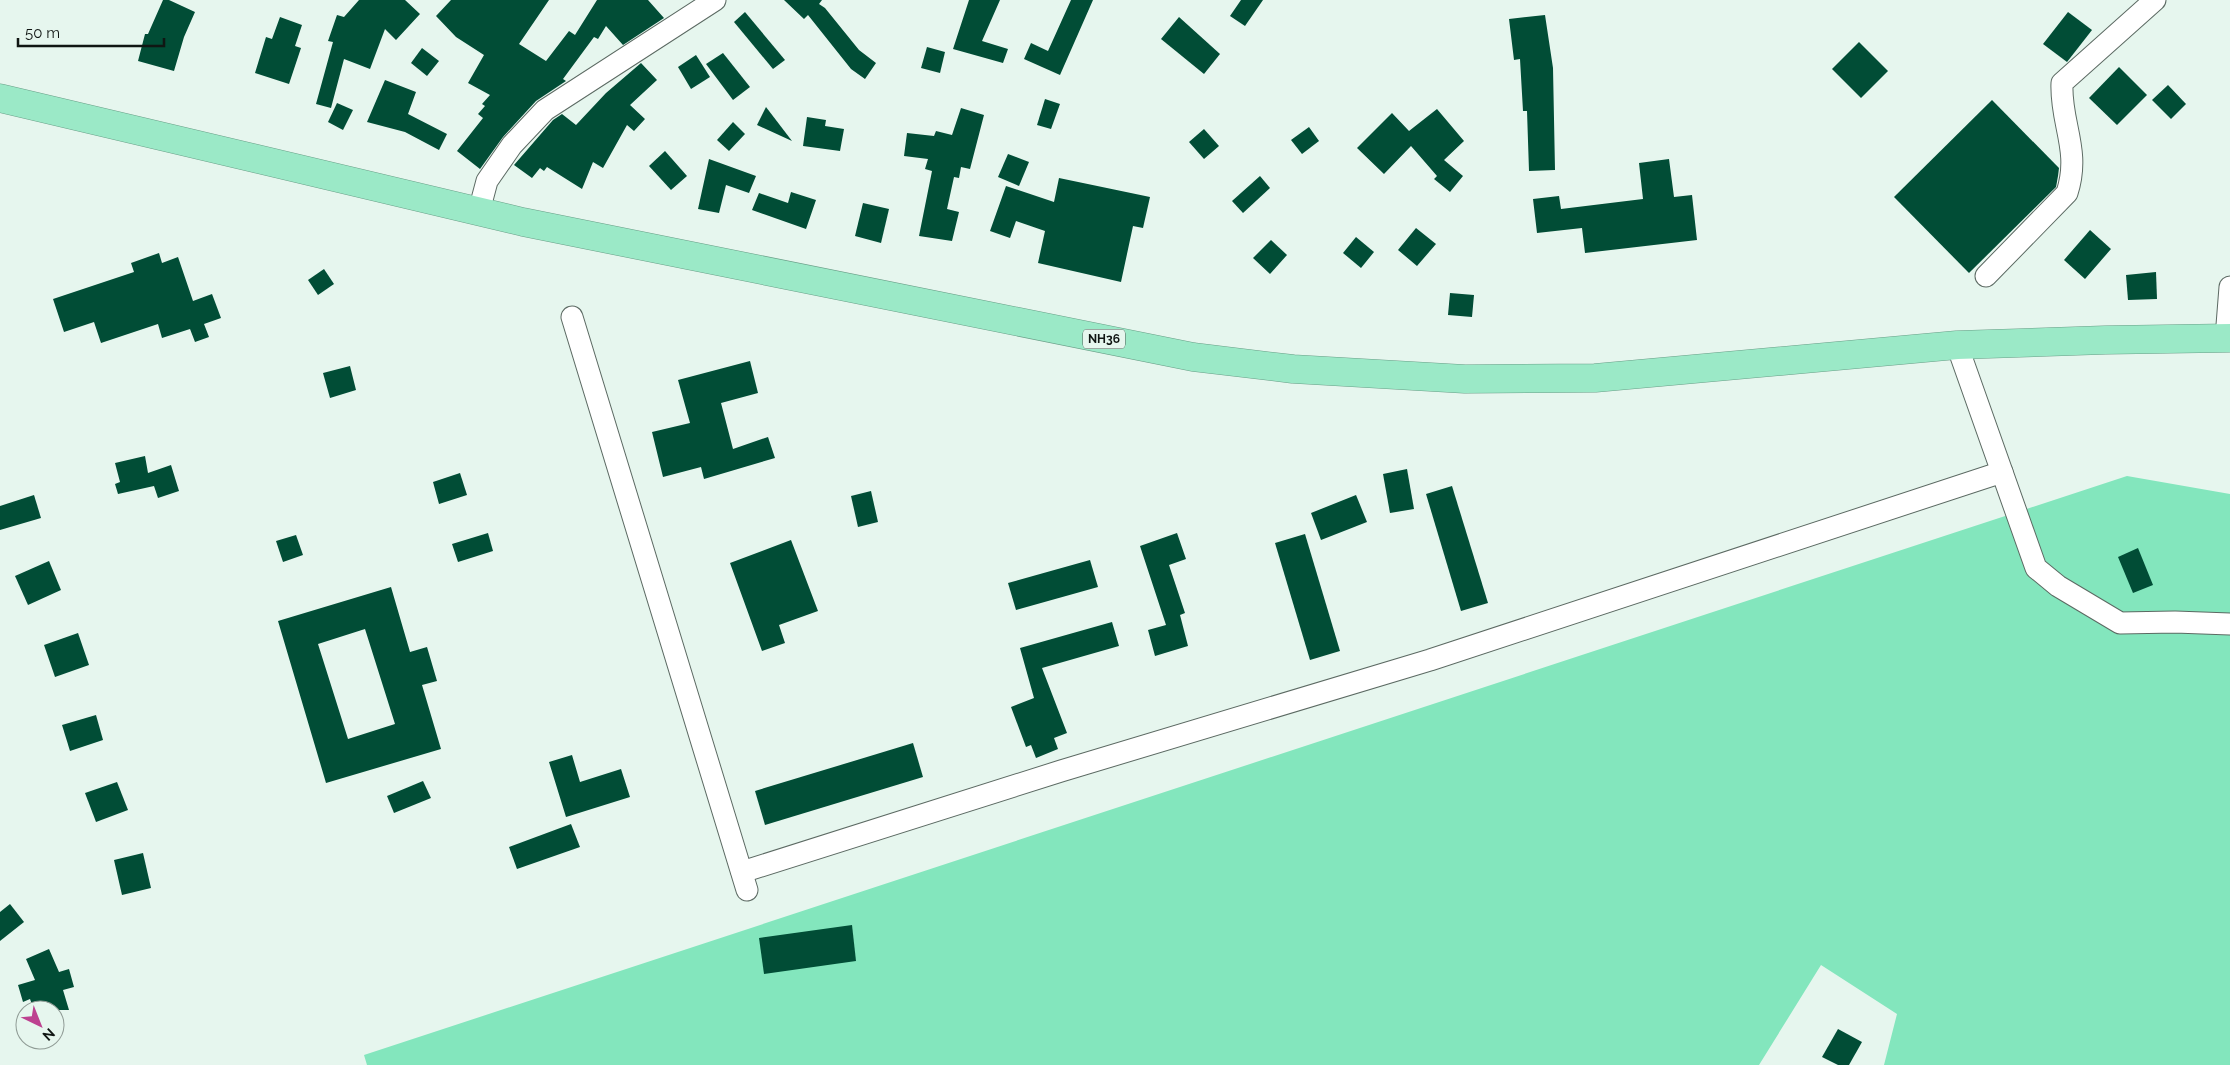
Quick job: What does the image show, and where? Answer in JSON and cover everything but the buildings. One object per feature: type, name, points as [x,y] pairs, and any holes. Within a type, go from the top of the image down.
[{"type":"highway","name":"NH36","points":[[0,98],[479,211],[1193,357],[1293,369],[1465,379],[1594,378],[1957,345],[2228,338]]},
{"type":"street","points":[[479,211],[487,181],[512,145],[545,110],[714,0]]},
{"type":"street","points":[[1986,276],[2067,193],[2073,175],[2072,153],[2068,125],[2061,102],[2062,83],[2155,0]]},
{"type":"street","points":[[2228,338],[2230,287]]},
{"type":"street","points":[[572,317],[745,881],[1052,774],[1430,660],[2002,472]]},
{"type":"street","points":[[1957,345],[2036,568],[2058,586],[2120,623],[2230,624]]},
{"type":"green space","points":[[2127,476],[2230,494],[2230,1065],[1884,1065],[1897,1014],[1821,965],[1759,1065],[367,1065],[364,1055]]}]
